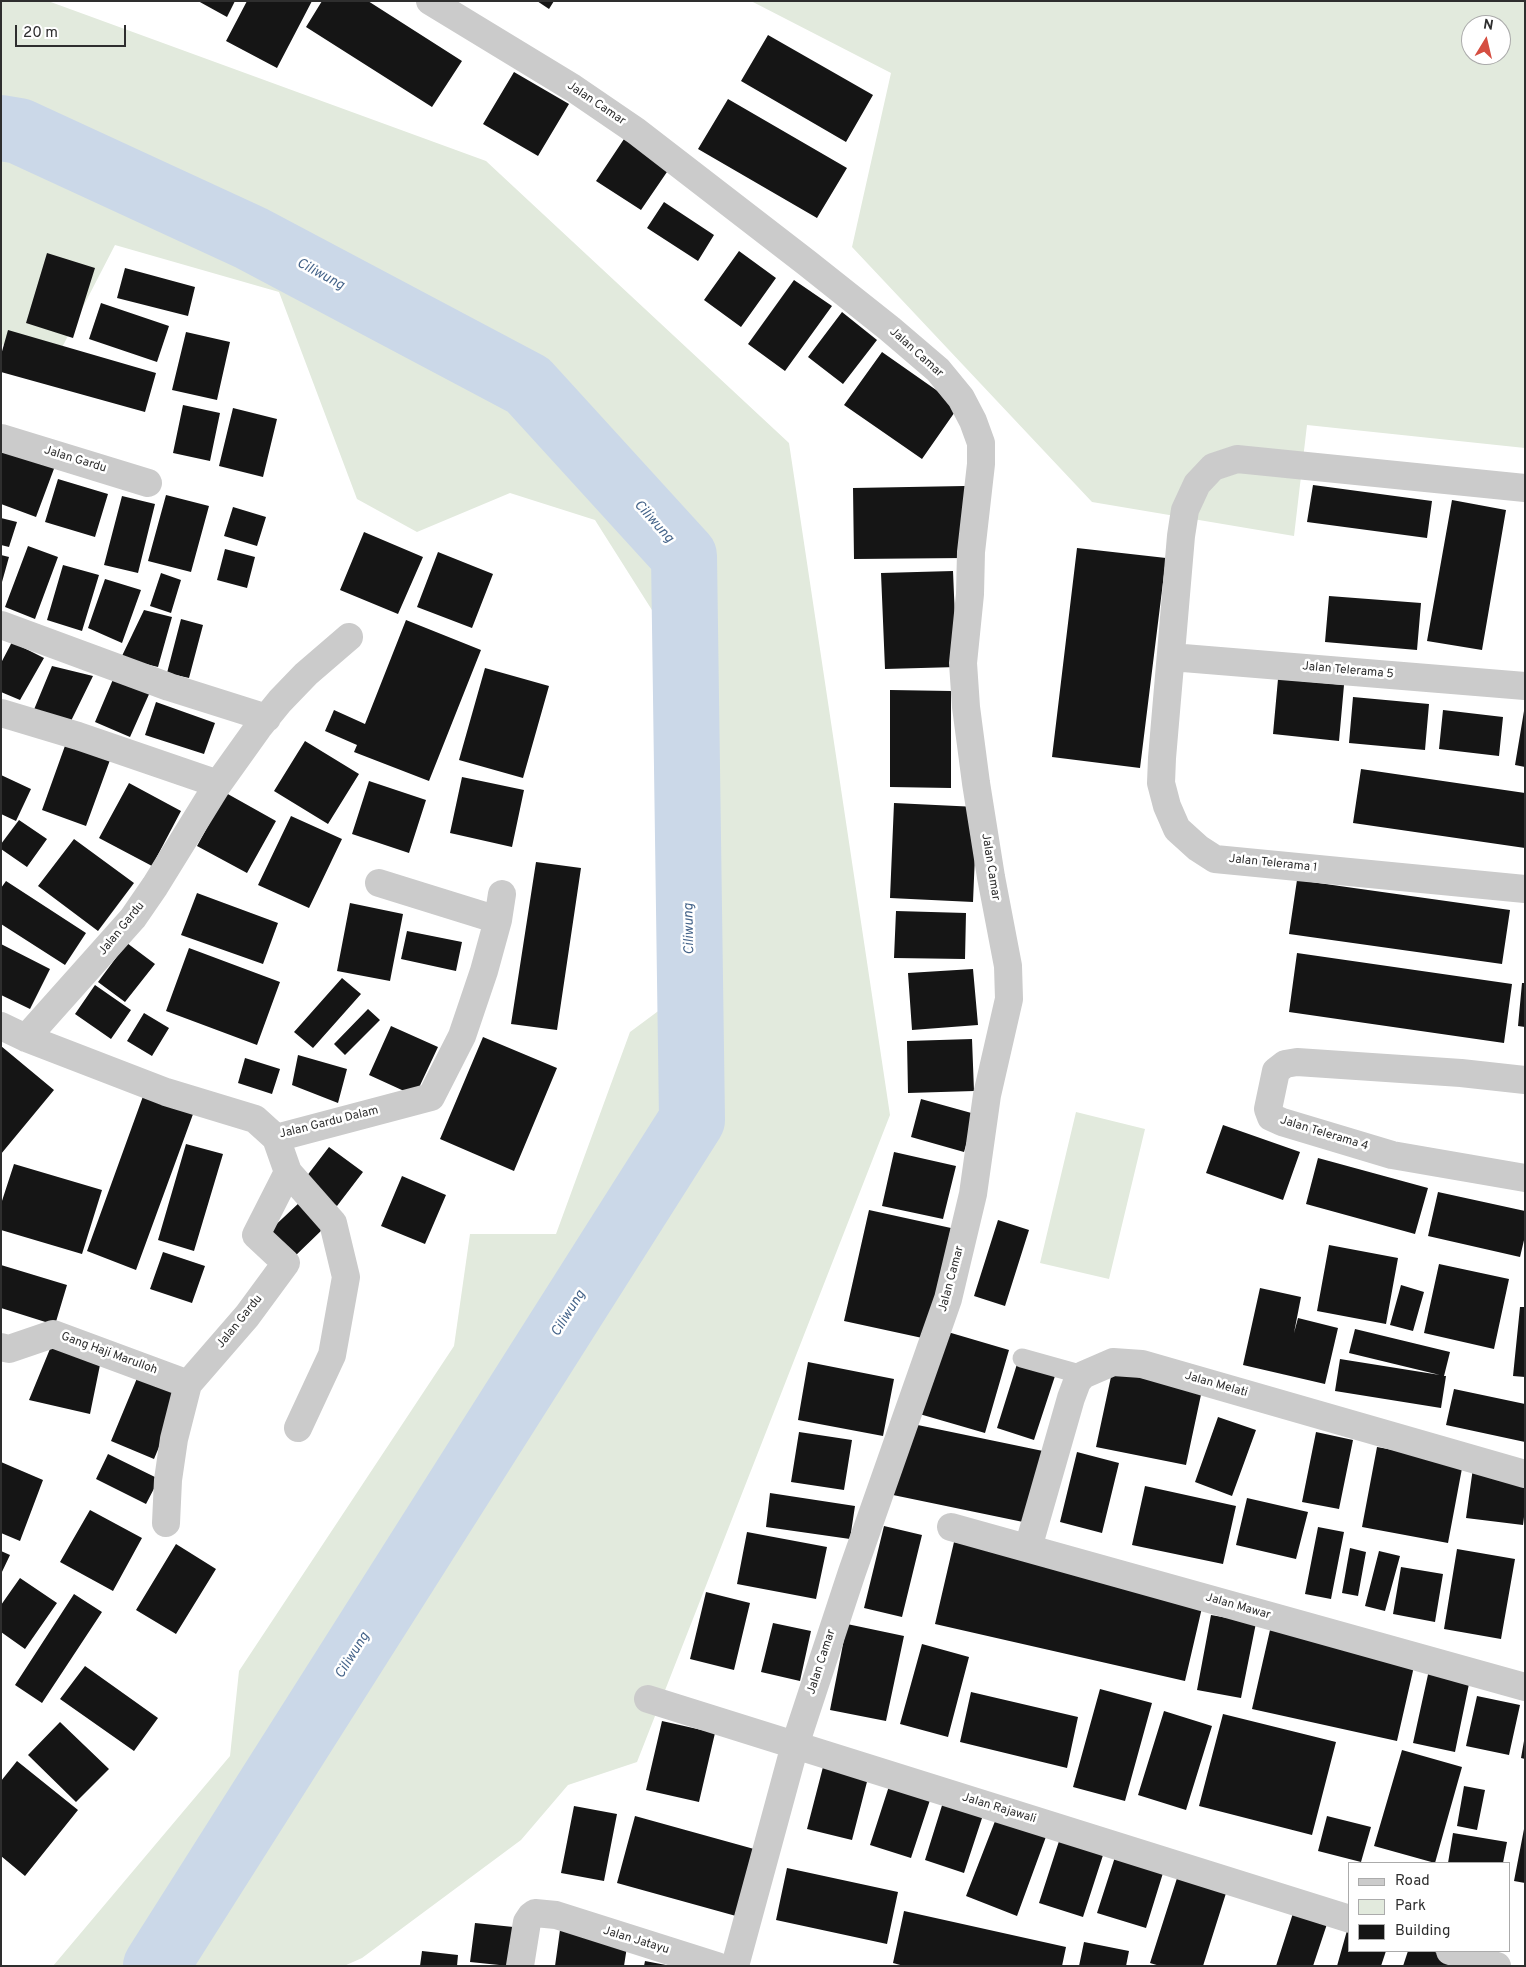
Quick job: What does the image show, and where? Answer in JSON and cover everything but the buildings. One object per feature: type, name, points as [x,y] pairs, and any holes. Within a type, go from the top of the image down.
[{"type":"street","name":"Jalan Camar","points":[[430,1],[573,88],[636,131],[837,287],[938,370],[961,398],[973,421],[981,443],[981,464],[971,552],[970,594],[963,664],[966,707],[978,792],[991,877],[1008,966],[1009,999],[987,1095],[973,1194],[948,1299],[852,1572],[795,1745],[735,1966]]},
{"type":"street","name":"Jalan Gardu","points":[[1,438],[148,483]]},
{"type":"street","name":"Jalan Telerama 1","points":[[1525,488],[1237,459],[1213,467],[1197,484],[1185,510],[1181,536],[1162,758],[1162,783],[1167,806],[1177,829],[1198,848],[1215,858],[1525,889]]},
{"type":"street","points":[[1,625],[169,687],[267,718]]},
{"type":"street","name":"Jalan Gardu","points":[[26,1038],[133,918],[218,784],[267,718],[306,674],[349,637]]},
{"type":"street","name":"Jalan Telerama 5","points":[[1172,657],[1525,686]]},
{"type":"street","points":[[1,712],[218,784]]},
{"type":"street","name":"Jalan Gardu Dalam","points":[[26,1038],[166,1092],[255,1119],[276,1138],[431,1097],[462,1036],[484,971],[500,907],[379,883]]},
{"type":"street","points":[[1,1026],[26,1038]]},
{"type":"street","name":"Jalan Telerama 4","points":[[1525,1080],[1461,1073],[1297,1062],[1285,1064],[1276,1071],[1268,1109],[1271,1117],[1282,1122],[1392,1155],[1525,1178]]},
{"type":"street","points":[[276,1138],[288,1172],[333,1224],[346,1277],[332,1355],[298,1428]]},
{"type":"street","name":"Jalan Gardu","points":[[166,1523],[168,1480],[174,1439],[188,1384],[247,1316],[286,1263],[256,1235],[288,1172]]},
{"type":"street","name":"Gang Haji Marulloh","points":[[1,1347],[9,1349],[53,1334],[188,1384]]},
{"type":"street","name":"Jalan Melati","points":[[1083,1375],[1113,1362],[1142,1364],[1525,1474]]},
{"type":"street","points":[[1028,1548],[1071,1398],[1083,1375]]},
{"type":"street","name":"Jalan Mawar","points":[[951,1527],[1525,1688]]},
{"type":"street","name":"Jalan Rajawali","points":[[648,1699],[1348,1918]]},
{"type":"street","name":"Jalan Jatayu","points":[[520,1966],[525,1932],[531,1916],[536,1913],[556,1915],[717,1966]]},
{"type":"street","points":[[1453,1952],[1497,1966]]},
{"type":"lane","points":[[1022,1358],[1083,1375]]},
{"type":"green space","points":[[1,1],[48,1],[486,161],[789,443],[890,1115],[637,1762],[568,1785],[521,1840],[362,1958],[344,1966],[53,1966],[230,1756],[239,1671],[454,1346],[470,1234],[556,1234],[630,1032],[661,1009],[700,864],[688,667],[595,520],[510,493],[417,532],[357,499],[279,292],[115,245],[54,363],[1,344]]},
{"type":"green space","points":[[751,1],[1525,1],[1525,448],[1307,425],[1294,536],[1092,502],[852,247],[891,73]]},
{"type":"green space","points":[[1076,1112],[1145,1129],[1109,1279],[1040,1263]]},
{"type":"waterway","name":"Ciliwung","points":[[1,128],[19,131],[251,238],[528,385],[684,556],[692,1120],[156,1966]]}]
